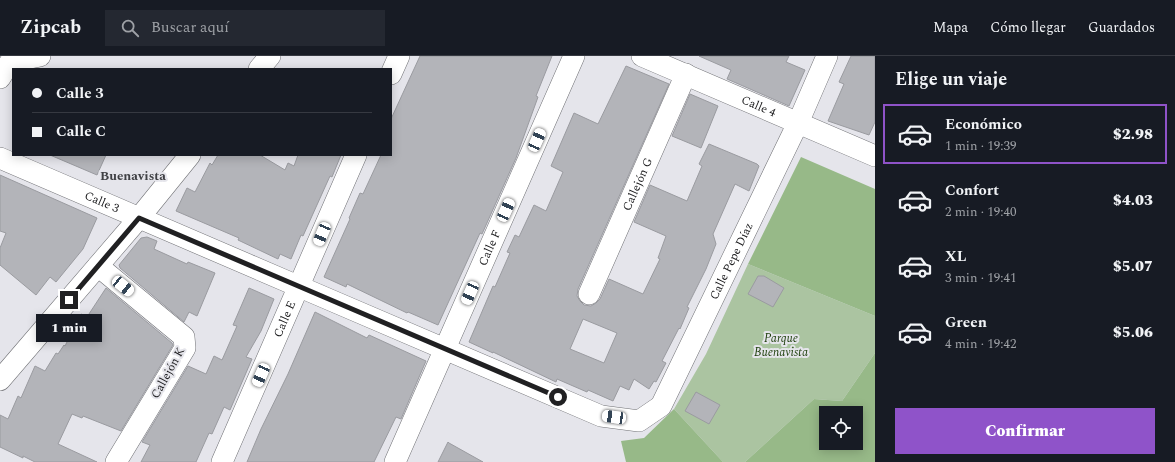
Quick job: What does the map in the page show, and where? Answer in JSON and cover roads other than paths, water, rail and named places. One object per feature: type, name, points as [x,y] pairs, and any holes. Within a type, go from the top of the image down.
[{"type":"street","points":[[0,78],[10,62],[40,56]]},
{"type":"street","points":[[260,68],[270,56]]},
{"type":"street","points":[[392,72],[399,56]]},
{"type":"street","name":"Calle F","points":[[395,462],[574,56]]},
{"type":"street","name":"Calle 4","points":[[642,56],[875,156]]},
{"type":"street","name":"Calle Pepe Díaz","points":[[601,416],[639,421],[661,406],[798,123],[828,56]]},
{"type":"street","name":"Callejón G","points":[[589,294],[686,74]]},
{"type":"street","points":[[0,380],[139,218],[189,156]]},
{"type":"street","name":"Calle E","points":[[222,462],[300,287],[356,156]]},
{"type":"street","name":"Calle 3","points":[[0,158],[601,416]]},
{"type":"street","name":"Callejón K","points":[[98,266],[184,336],[185,348],[116,462]]},
{"type":"district","name":"Buenavista","points":[[133,176]]},
{"type":"park label","name":"Parque Buenavista","points":[[781,345]]}]
